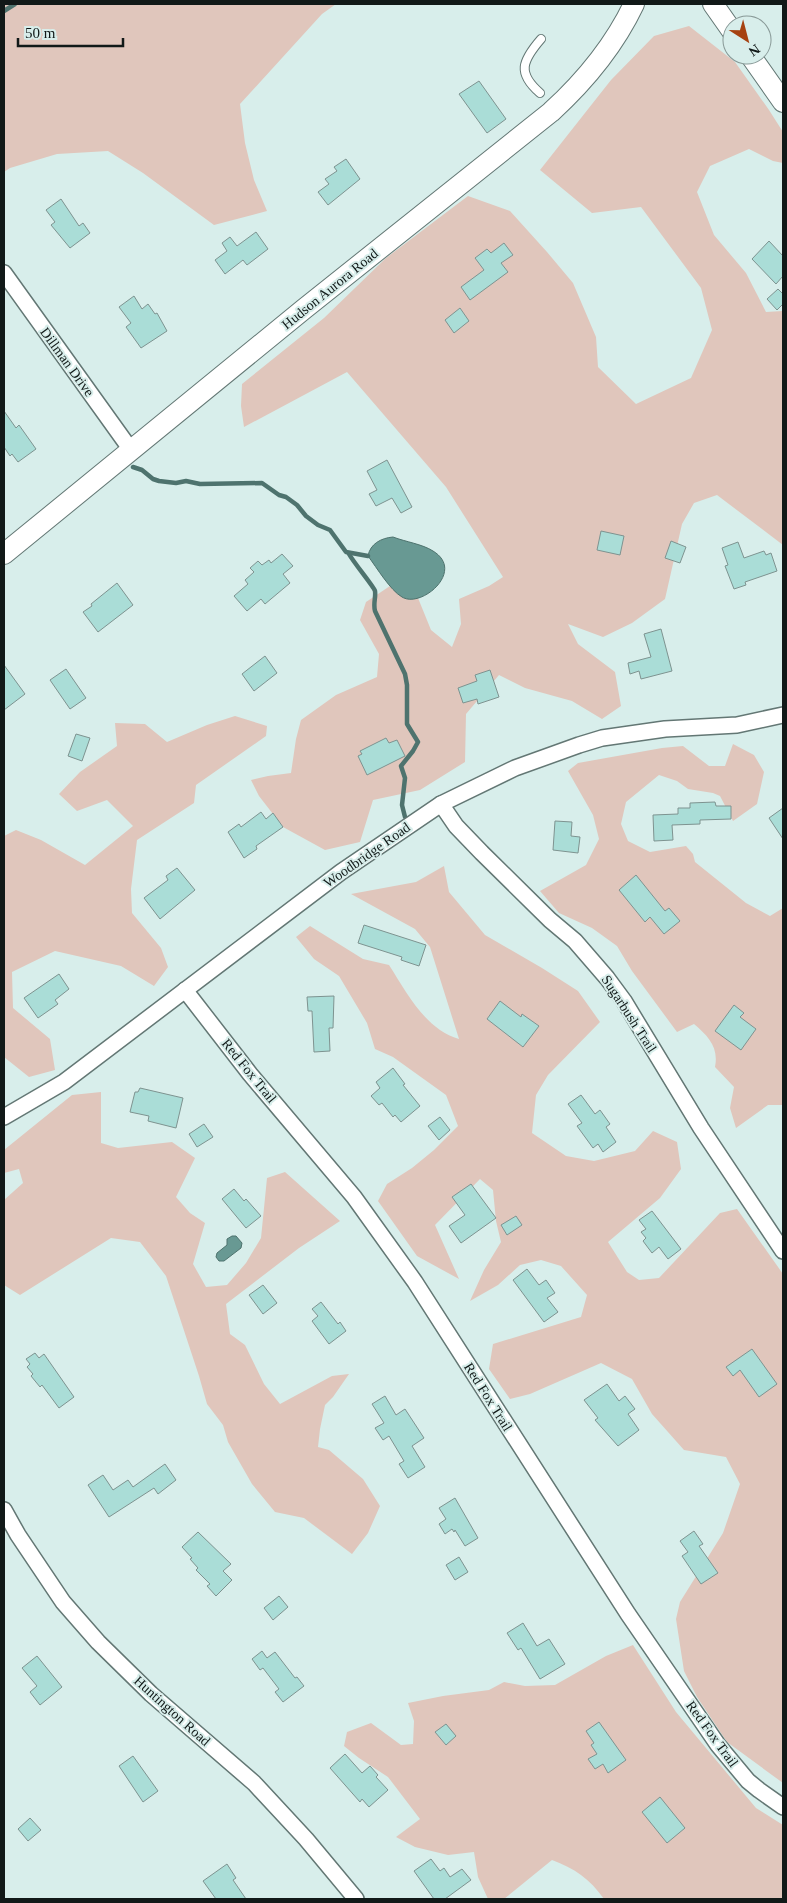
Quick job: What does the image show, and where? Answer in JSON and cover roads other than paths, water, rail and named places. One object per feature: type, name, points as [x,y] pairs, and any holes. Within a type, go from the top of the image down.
[{"type":"street","name":"Hudson Aurora Road","points":[[4,554],[551,112],[581,84],[594,68],[625,23],[634,4]]},
{"type":"street","points":[[625,23],[642,4]]},
{"type":"street","points":[[708,4],[722,19]]},
{"type":"street","points":[[713,4],[722,17]]},
{"type":"street","points":[[757,65],[783,102]]},
{"type":"street","name":"Dillman Drive","points":[[4,273],[131,450]]},
{"type":"street","name":"Woodbridge Road","points":[[4,1117],[64,1082],[341,872],[441,804],[516,768],[602,738],[665,730],[737,725],[783,715]]},
{"type":"street","name":"Sugarbush Trail","points":[[441,804],[456,826],[550,920],[575,941],[607,978],[624,1001],[701,1128],[783,1251]]},
{"type":"street","name":"Red Fox Trail","points":[[185,990],[251,1076],[354,1197],[416,1282],[628,1614],[718,1745],[748,1781],[783,1807]]},
{"type":"street","name":"Huntington Road","points":[[4,1510],[18,1535],[63,1602],[98,1642],[151,1694],[254,1783],[306,1838],[356,1899]]},
{"type":"lane","points":[[540,93],[530,85],[524,70],[529,56],[541,39]]},
{"type":"water","points":[[393,537],[429,549],[442,559],[445,568],[443,578],[429,593],[420,598],[410,599],[397,594],[368,556],[371,548],[377,542]]},
{"type":"water","points":[[236,1236],[242,1243],[241,1248],[224,1261],[219,1261],[216,1257],[217,1253],[227,1245],[227,1239]]},
{"type":"waterway","points":[[4,11],[15,4]]},
{"type":"waterway","points":[[133,467],[142,470],[153,479],[159,481],[176,483],[186,481],[200,484],[262,483],[297,505],[306,516],[318,525],[330,530],[346,552],[368,556]]},
{"type":"waterway","points":[[349,554],[375,591],[375,611],[405,674],[407,685],[407,724],[418,742],[401,766],[405,778],[402,805],[405,817]]}]
